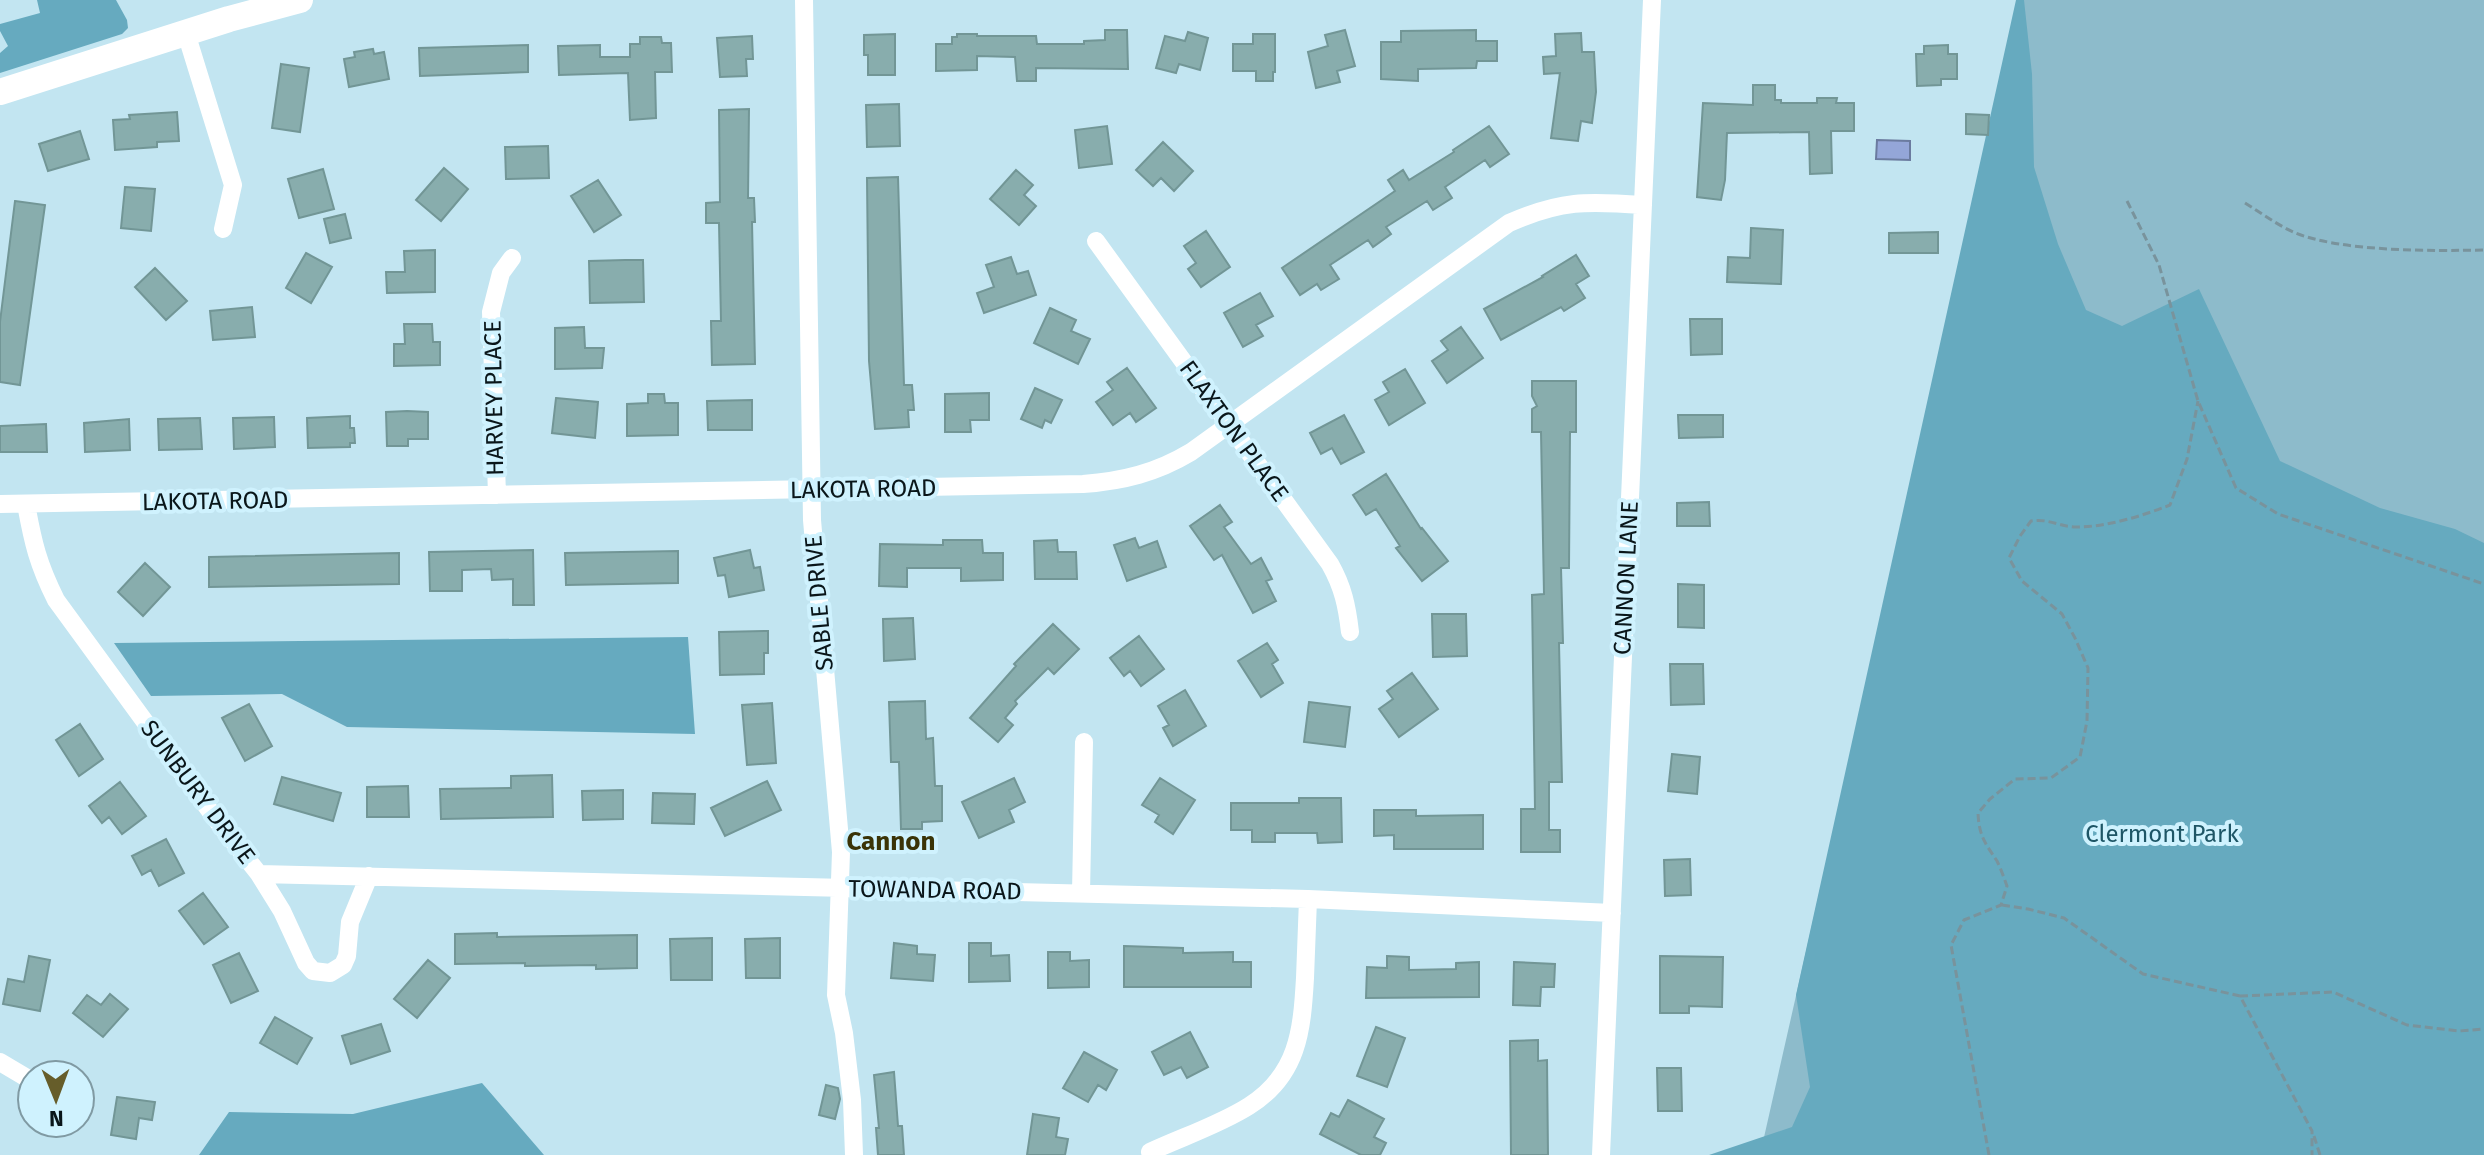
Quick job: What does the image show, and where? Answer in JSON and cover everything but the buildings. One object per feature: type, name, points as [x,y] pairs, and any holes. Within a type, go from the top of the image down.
[{"type":"main road","points":[[0,92],[300,0]]},
{"type":"street","name":"SABLE DRIVE","points":[[804,0],[811,490],[841,852],[836,995],[852,1100],[854,1155]]},
{"type":"street","name":"CANNON LANE","points":[[1601,1155],[1652,0]]},
{"type":"street","points":[[186,33],[233,185],[223,229]]},
{"type":"street","name":"LAKOTA ROAD","points":[[0,504],[1113,482],[1170,464],[1509,223],[1537,210],[1571,203],[1643,205]]},
{"type":"street","name":"FLAXTON PLACE","points":[[1096,241],[1330,564],[1347,600],[1350,632]]},
{"type":"street","name":"HARVEY PLACE","points":[[497,495],[491,312],[501,273],[512,258]]},
{"type":"street","name":"SUNBURY DRIVE","points":[[26,504],[40,569],[56,600],[259,874],[313,971],[330,973],[343,965],[347,956],[350,922],[369,876]]},
{"type":"street","points":[[1081,893],[1084,742]]},
{"type":"street","name":"TOWANDA ROAD","points":[[259,874],[1308,899],[1612,913]]},
{"type":"street","points":[[1150,1152],[1247,1107],[1269,1090],[1284,1072],[1295,1051],[1303,1017],[1308,899]]},
{"type":"path","points":[[2127,201],[2159,265],[2198,401],[2236,488],[2278,514],[2484,584]]},
{"type":"path","points":[[2245,203],[2275,223],[2315,240],[2399,249],[2484,250]]},
{"type":"path","points":[[2001,905],[2007,886],[1978,828],[1978,813],[2015,779],[2051,778],[2080,757],[2087,721],[2088,668],[2075,638],[2062,614],[2022,581],[2009,558],[2031,521],[2043,519],[2074,527],[2134,518],[2170,505],[2187,459],[2198,401]]},
{"type":"path","points":[[1989,1155],[1951,945],[1964,920],[2001,905],[2064,918],[2143,974],[2240,996],[2333,992],[2407,1025],[2459,1031],[2484,1029]]},
{"type":"path","points":[[2240,996],[2312,1131],[2320,1155]]},
{"type":"path","points":[[2312,1131],[2312,1155]]},
{"type":"green space","points":[[37,0],[116,0],[128,28],[122,34],[0,73],[0,53],[8,46],[0,24],[40,13]]},
{"type":"green space","name":"Clermont Park","points":[[2016,0],[2024,0],[2032,74],[2034,167],[2058,244],[2086,310],[2122,326],[2199,289],[2280,461],[2380,508],[2455,529],[2484,543],[2484,1155],[1709,1155],[1792,1127],[1810,1087],[1796,995]]},
{"type":"green space","name":"Clermont Park","points":[[2017,0],[2484,0],[2484,1155],[1760,1155],[1972,217]]},
{"type":"green space","points":[[688,637],[695,734],[347,727],[282,694],[151,696],[114,643]]},
{"type":"green space","points":[[482,1083],[544,1155],[199,1155],[229,1112],[353,1114]]},
{"type":"shaded area","points":[[1877,140],[1910,141],[1910,160],[1876,159]]},
{"type":"district","name":"Cannon","points":[[891,841]]}]
